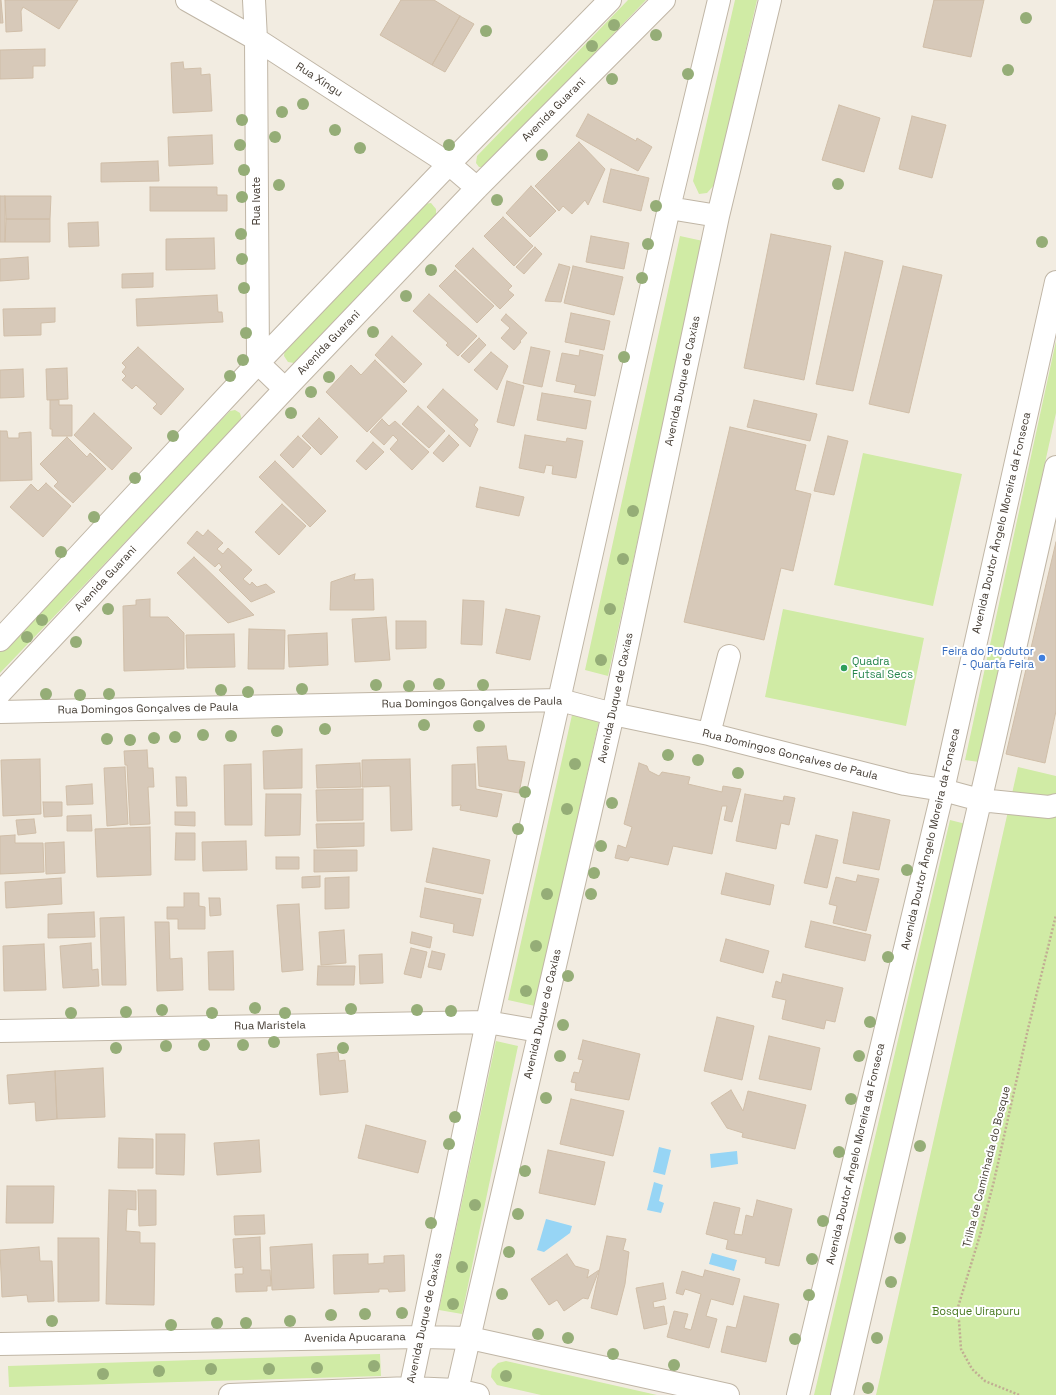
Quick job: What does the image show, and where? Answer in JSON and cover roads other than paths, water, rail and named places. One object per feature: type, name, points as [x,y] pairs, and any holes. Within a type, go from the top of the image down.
[{"type":"street","name":"Rua Xingu","points":[[187,0],[256,39],[449,164],[476,188]]},
{"type":"street","name":"Rua Ivate","points":[[254,0],[256,39],[258,363]]},
{"type":"street","points":[[0,640],[258,363],[449,164],[610,0]]},
{"type":"street","name":"Avenida Guarani","points":[[0,693],[476,188],[664,0]]},
{"type":"street","name":"Avenida Duque de Caxias","points":[[410,1391],[487,1022],[669,208],[719,0]]},
{"type":"street","name":"Avenida Duque de Caxias","points":[[464,1393],[470,1338],[539,1031],[613,714],[718,216],[770,0]]},
{"type":"street","points":[[669,208],[718,216]]},
{"type":"street","name":"Avenida Doutor Ângelo Moreira da Fonseca","points":[[798,1395],[943,790],[1056,282]]},
{"type":"street","points":[[258,363],[285,389]]},
{"type":"street","points":[[842,1395],[1056,467]]},
{"type":"street","points":[[709,734],[729,656]]},
{"type":"street","name":"Rua Domingos Gonçalves de Paula","points":[[0,712],[560,700],[613,714],[709,734],[904,784],[943,790],[980,800],[1049,807],[1056,805]]},
{"type":"street","name":"Rua Maristela","points":[[0,1031],[487,1022],[539,1031]]},
{"type":"street","name":"Avenida Apucarana","points":[[0,1344],[421,1337],[470,1338],[728,1395]]},
{"type":"street","points":[[230,1395],[410,1391],[464,1393]]},
{"type":"water","points":[[659,1147],[671,1150],[665,1175],[653,1172]]},
{"type":"water","points":[[737,1151],[738,1164],[711,1168],[710,1154]]},
{"type":"water","points":[[654,1182],[663,1185],[659,1201],[664,1203],[661,1213],[647,1210]]},
{"type":"water","points":[[546,1219],[572,1226],[570,1233],[544,1252],[537,1250]]},
{"type":"water","points":[[712,1253],[737,1260],[734,1271],[709,1264]]},
{"type":"place","name":"Feira do Produtor - Quarta Feira","points":[[1042,658]]},
{"type":"place","name":"Quadra Futsal Secs","points":[[844,668]]},
{"type":"park label","name":"Bosque Uirapuru","points":[[976,1312]]}]
